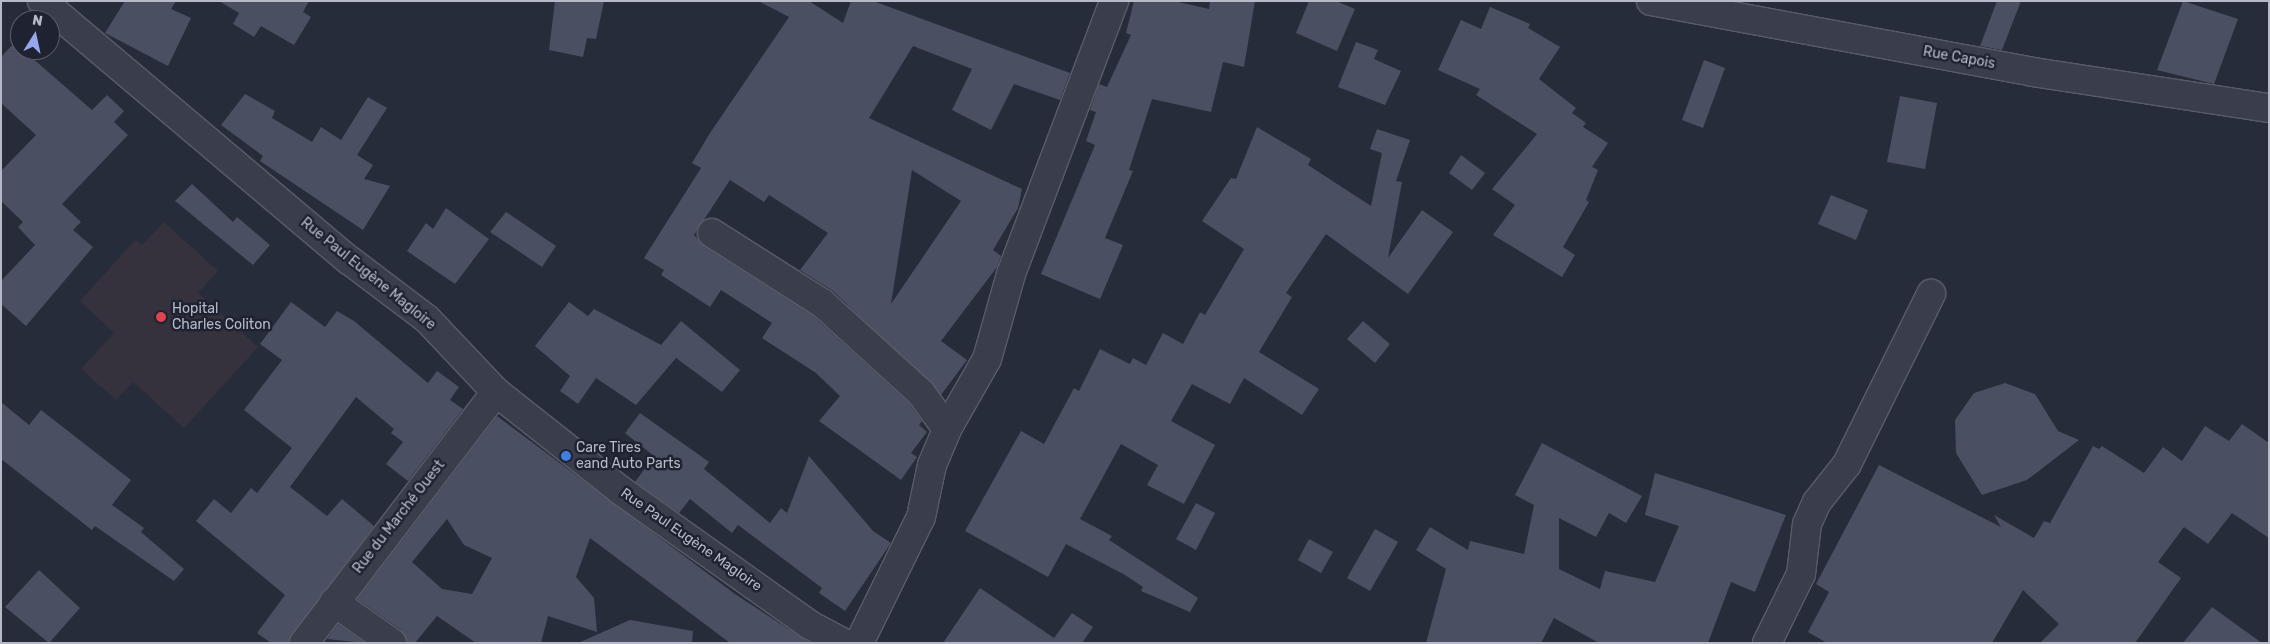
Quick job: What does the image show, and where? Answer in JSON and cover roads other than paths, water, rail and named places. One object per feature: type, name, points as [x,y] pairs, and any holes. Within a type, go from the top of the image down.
[{"type":"street","name":"Rue Paul Eugène Magloire","points":[[42,1],[349,260],[428,319],[496,392],[620,490],[810,625],[844,643]]},
{"type":"street","points":[[859,643],[921,517],[932,465],[947,429],[987,359],[1011,274],[1114,1]]},
{"type":"street","name":"Rue Capois","points":[[1651,1],[2032,72],[2269,108]]},
{"type":"street","points":[[712,233],[822,303],[921,393],[947,429]]},
{"type":"street","points":[[1767,643],[1801,574],[1807,524],[1817,502],[1847,464],[1931,294]]},
{"type":"street","name":"Rue du Marché Ouest","points":[[304,643],[496,392]]},
{"type":"street","points":[[334,602],[392,643]]},
{"type":"place","name":"Hopital Charles Coliton","points":[[161,317]]},
{"type":"place","name":"Care Tires eand Auto Parts","points":[[566,456]]}]
